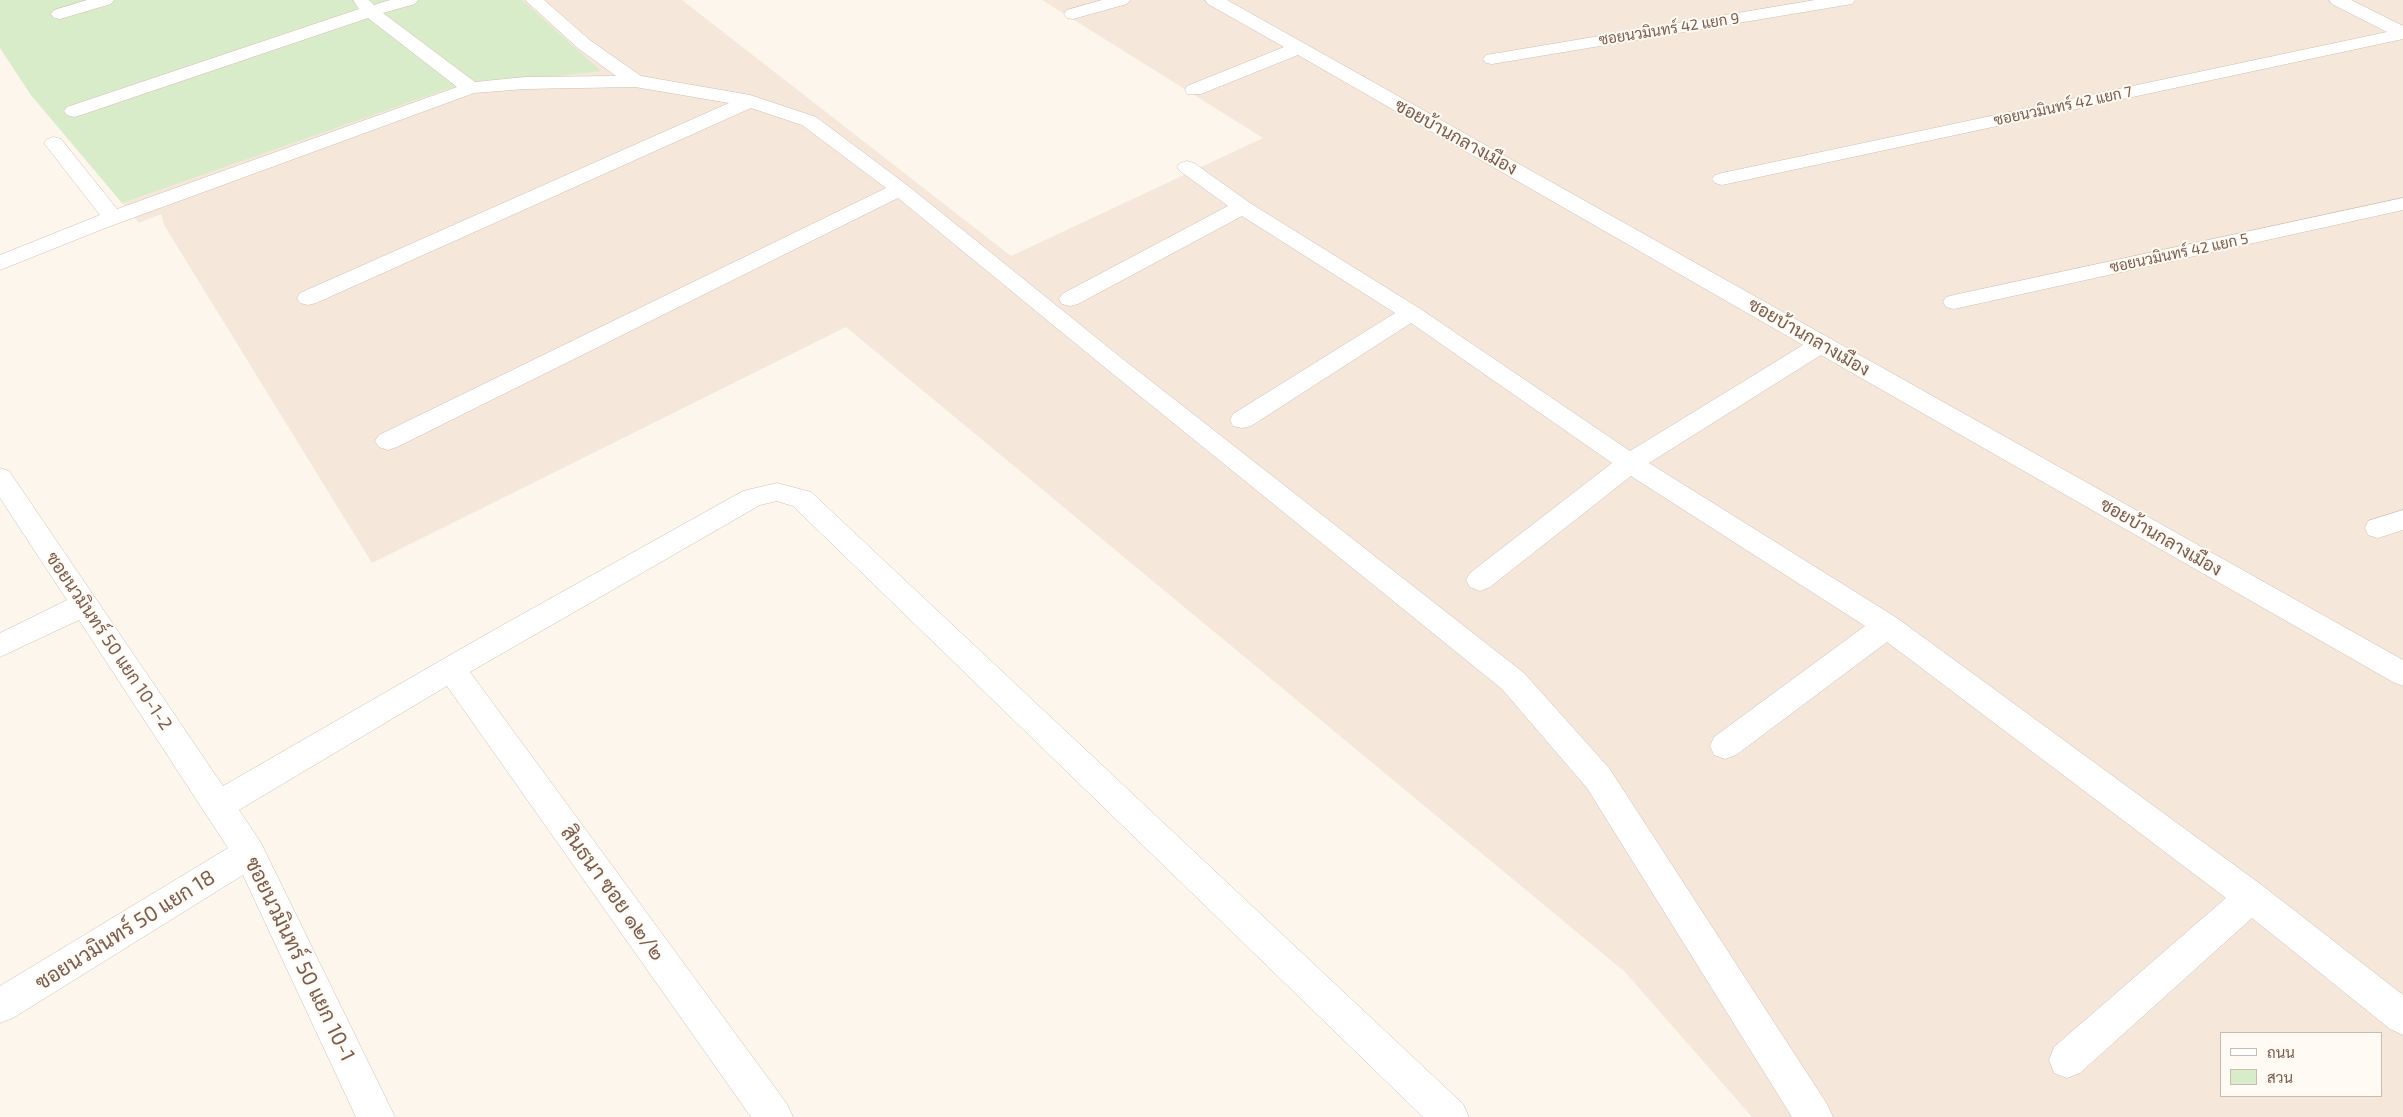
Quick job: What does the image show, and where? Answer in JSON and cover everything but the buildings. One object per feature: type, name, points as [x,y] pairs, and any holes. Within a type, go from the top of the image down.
[{"type":"street","points":[[60,14],[105,0]]},
{"type":"street","points":[[74,111],[365,6],[409,0]]},
{"type":"street","points":[[534,0],[585,45],[635,81]]},
{"type":"street","points":[[1073,14],[1122,0]]},
{"type":"street","name":"ซอยบ้านกลางเมือง","points":[[1214,0],[2403,674]]},
{"type":"street","name":"ซอยนวมินทร์ 42 แยก 9","points":[[1492,59],[1846,0]]},
{"type":"street","points":[[2338,0],[2403,33]]},
{"type":"street","points":[[365,6],[472,88]]},
{"type":"street","name":"ซอยนวมินทร์ 42 แยก 7","points":[[1722,179],[2403,33]]},
{"type":"street","points":[[1194,90],[1299,48]]},
{"type":"street","points":[[0,264],[113,218],[472,88],[525,83],[635,81],[750,101],[809,121],[900,189],[1119,368],[1513,681],[1598,778],[1814,1117]]},
{"type":"street","points":[[308,298],[750,101]]},
{"type":"street","points":[[54,143],[113,218]]},
{"type":"street","points":[[1187,167],[1243,208],[1411,313],[1630,463],[1887,626],[2251,897],[2403,1018]]},
{"type":"street","points":[[388,441],[900,189]]},
{"type":"street","name":"ซอยนวมินทร์ 42 แยก 5","points":[[1954,302],[2403,204]]},
{"type":"street","points":[[1070,300],[1243,208]]},
{"type":"street","points":[[1242,420],[1411,313]]},
{"type":"street","points":[[1480,580],[1630,463],[1821,344]]},
{"type":"street","name":"ซอยนวมินทร์ 50 แยก 10-1-2","points":[[0,477],[219,805]]},
{"type":"street","points":[[219,805],[451,669],[752,498],[777,492],[802,499],[1450,1117]]},
{"type":"street","points":[[0,646],[85,604]]},
{"type":"street","points":[[1725,746],[1887,626]]},
{"type":"street","name":"สินธนา ซอย ๑๒/๒","points":[[451,669],[774,1117]]},
{"type":"street","name":"ซอยนวมินทร์ 50 แยก 10-1","points":[[219,805],[250,853],[376,1117]]},
{"type":"street","name":"ซอยนวมินทร์ 50 แยก 18","points":[[0,1006],[250,853]]},
{"type":"street","points":[[2067,1060],[2251,897]]},
{"type":"shaded area","points":[[52,0],[682,0],[1011,256],[1263,138],[1042,0],[2403,0],[2403,1117],[1752,1117],[1625,972],[846,327],[372,563],[164,225],[161,214],[139,223],[31,95],[0,48]]},
{"type":"green space","points":[[0,0],[522,0],[601,71],[447,89],[122,203],[31,95],[0,48]]}]
